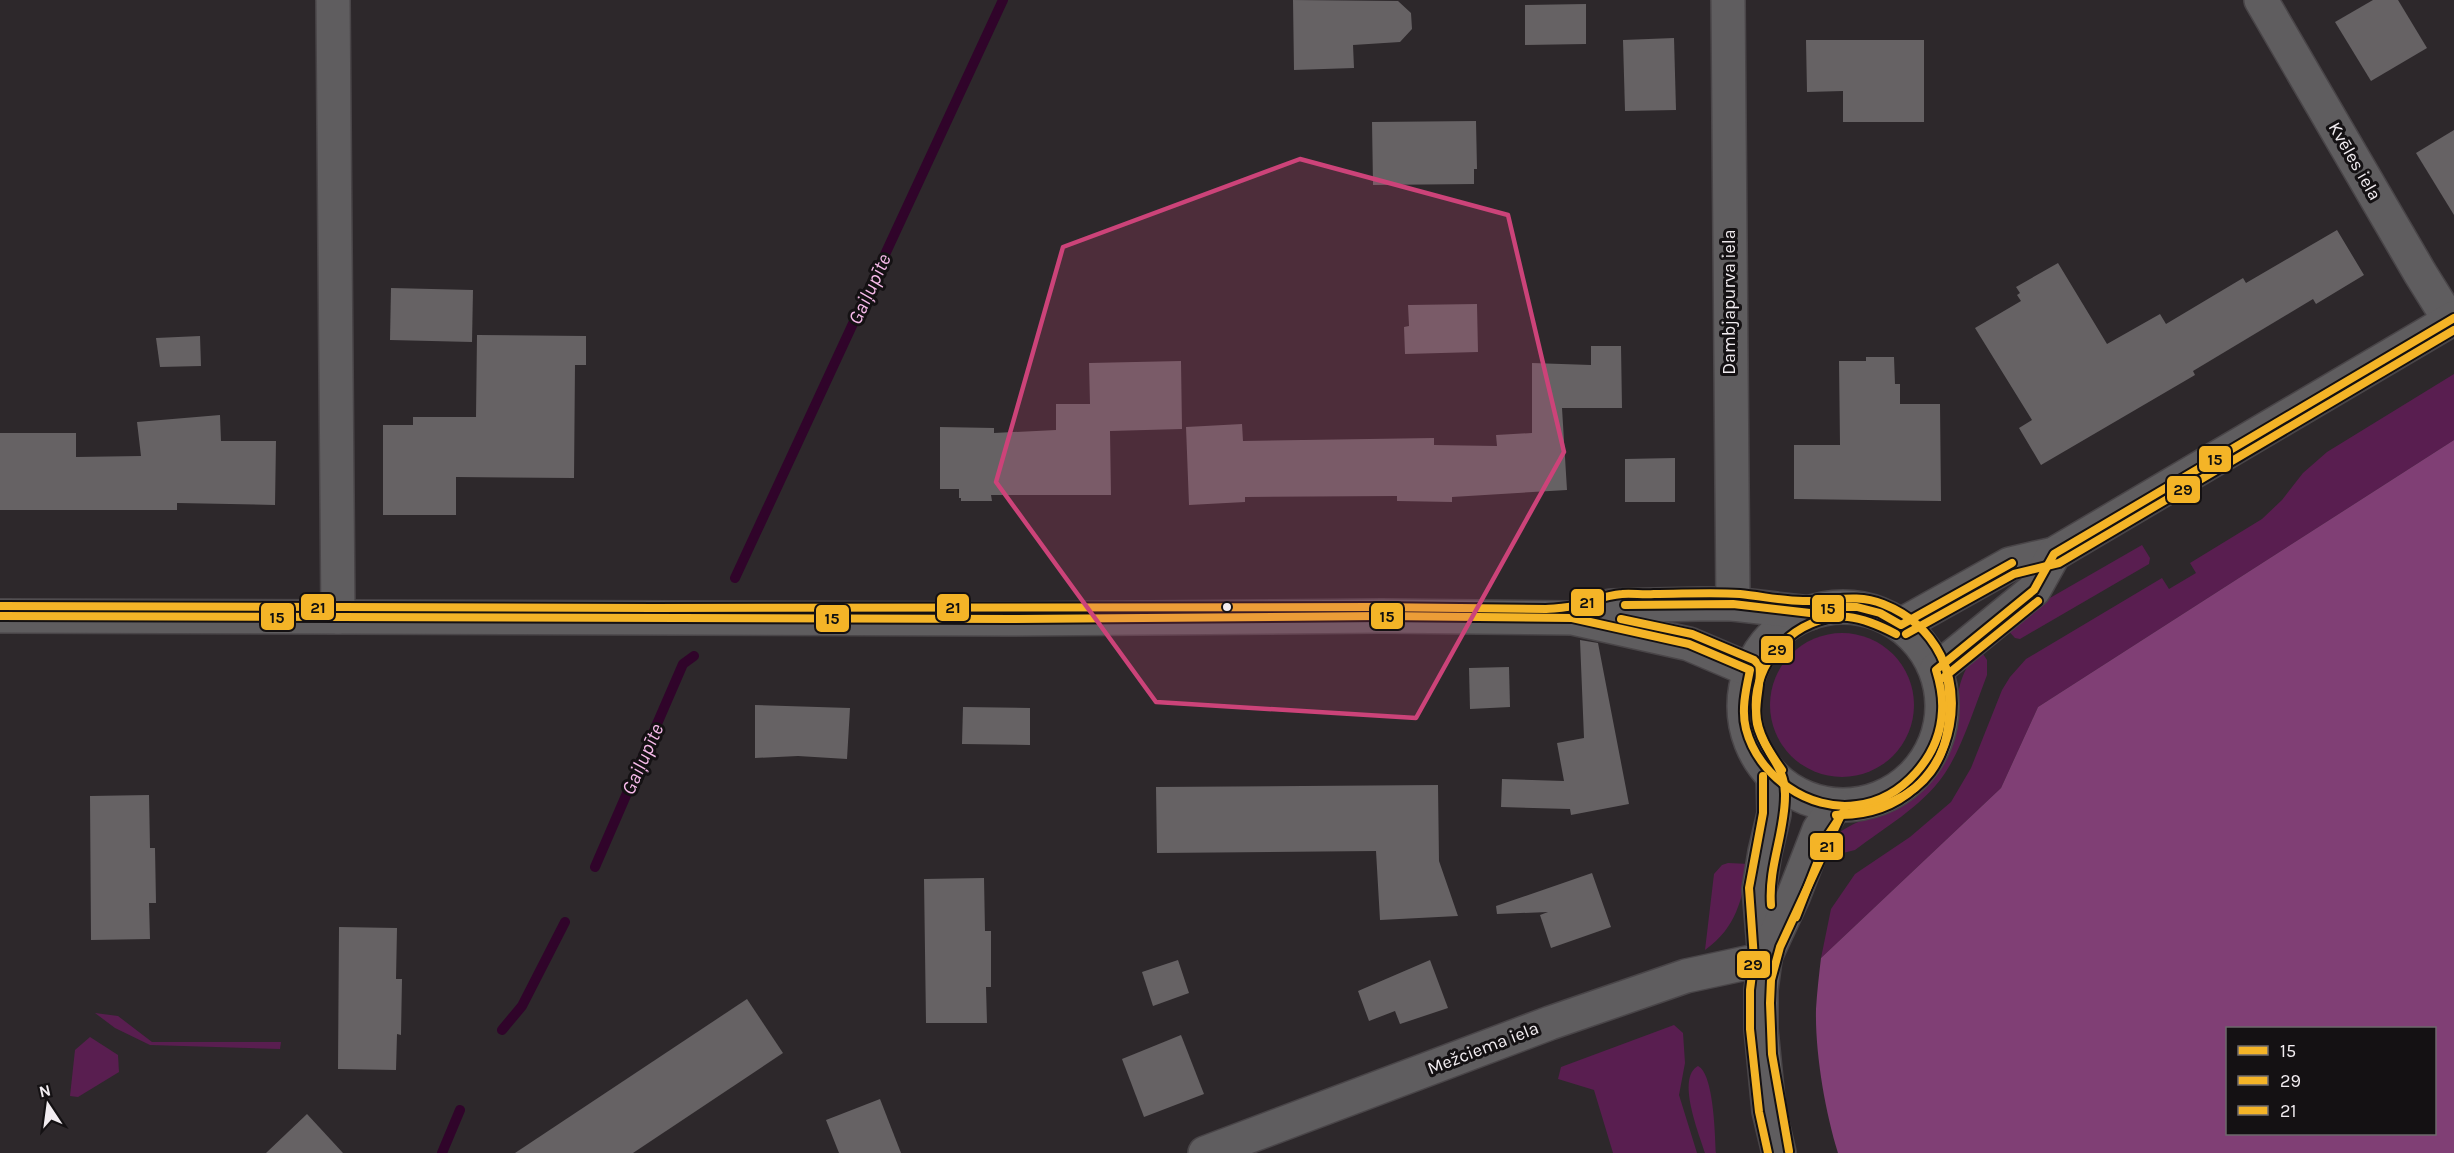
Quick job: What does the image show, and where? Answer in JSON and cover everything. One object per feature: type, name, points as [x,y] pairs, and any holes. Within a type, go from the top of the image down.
[{"type":"street","points":[[333,0],[338,617]]},
{"type":"street","name":"Dambjapurva iela","points":[[1728,0],[1730,541],[1733,604]]},
{"type":"street","name":"Kvēles iela","points":[[2261,0],[2420,273],[2452,320]]},
{"type":"street","points":[[1901,625],[2010,564],[2054,554],[2452,320]]},
{"type":"street","points":[[1936,670],[2034,590],[2054,554]]},
{"type":"street","points":[[1572,618],[1611,606],[1733,604],[1810,613]]},
{"type":"street","points":[[1833,607],[1857,607],[1880,613],[1901,625],[1922,645],[1936,670],[1942,692],[1943,714],[1939,736],[1929,757],[1916,774],[1899,789],[1879,799],[1857,805],[1835,805],[1801,796],[1773,776],[1754,749],[1747,730],[1744,710],[1745,690],[1750,670],[1764,646],[1785,626],[1810,613],[1833,607]]},
{"type":"street","points":[[0,616],[1572,618],[1689,644],[1750,670]]},
{"type":"street","points":[[1773,776],[1774,814],[1759,889],[1765,959],[1761,990],[1761,1038],[1769,1111],[1779,1153]]},
{"type":"street","points":[[1765,959],[1793,897],[1819,830],[1835,805]]},
{"type":"street","name":"Mežciema iela","points":[[1205,1153],[1550,1023],[1686,976],[1765,959]]},
{"type":"highlighted area","points":[[1300,159],[1508,215],[1564,452],[1416,718],[1156,702],[996,482],[1063,247]]},
{"type":"shaded area","points":[[2454,374],[2454,440],[2038,707],[2001,788],[1821,958],[1831,909],[1855,874],[1910,837],[1951,802],[1971,768],[2002,690],[2026,659],[2162,578],[2169,589],[2196,573],[2190,563],[2262,519],[2282,500],[2303,473],[2327,452]]},
{"type":"shaded area","points":[[2454,440],[2454,1153],[1838,1153],[1825,1101],[1817,1044],[1816,1009],[1821,958],[2001,788],[2038,707]]},
{"type":"shaded area","points":[[2142,545],[2150,558],[2149,564],[2020,639],[2015,638],[2005,627],[2027,611]]},
{"type":"shaded area","points":[[1842,633],[1870,638],[1893,654],[1909,677],[1914,705],[1909,733],[1893,756],[1870,772],[1842,777],[1814,772],[1791,756],[1775,733],[1770,705],[1775,677],[1791,654],[1814,638]]},
{"type":"shaded area","points":[[1979,648],[1987,660],[1987,675],[1962,741],[1943,776],[1924,798],[1855,850],[1843,853],[1824,850],[1842,831],[1910,799],[1933,776],[1941,765],[1950,744],[1962,678]]},
{"type":"shaded area","points":[[1750,864],[1740,901],[1731,922],[1725,932],[1705,950],[1714,874],[1722,865]]},
{"type":"shaded area","points":[[95,1013],[118,1016],[152,1042],[281,1042],[280,1049],[150,1045],[115,1028]]},
{"type":"shaded area","points":[[1674,1025],[1683,1033],[1685,1063],[1679,1095],[1697,1153],[1613,1153],[1594,1090],[1558,1079],[1561,1067]]},
{"type":"shaded area","points":[[90,1037],[118,1055],[119,1072],[78,1097],[70,1096],[75,1050]]},
{"type":"shaded area","points":[[1698,1066],[1703,1071],[1710,1092],[1716,1153],[1705,1153],[1691,1106],[1689,1082],[1692,1072]]},
{"type":"building","points":[[1293,0],[1398,1],[1411,13],[1412,29],[1400,42],[1353,45],[1354,68],[1294,70]]},
{"type":"building","points":[[2373,0],[2398,0],[2427,48],[2371,81],[2335,22]]},
{"type":"building","points":[[1586,4],[1586,44],[1525,45],[1525,5]]},
{"type":"building","points":[[1674,38],[1676,110],[1625,111],[1623,40]]},
{"type":"building","points":[[1806,40],[1924,40],[1924,122],[1843,122],[1843,91],[1807,92]]},
{"type":"building","points":[[1476,121],[1477,169],[1474,169],[1474,184],[1373,185],[1372,122]]},
{"type":"building","points":[[2454,130],[2454,215],[2416,153]]},
{"type":"building","points":[[2337,230],[2364,275],[2316,304],[2313,299],[2193,371],[2195,375],[2041,465],[2019,428],[2032,420],[1975,328],[2021,301],[2016,287],[2058,263],[2107,344],[2160,314],[2166,324],[2243,278],[2246,283]]},
{"type":"building","points":[[391,288],[473,290],[472,342],[390,340]]},
{"type":"building","points":[[1477,304],[1478,352],[1405,354],[1404,327],[1409,326],[1408,305]]},
{"type":"building","points":[[477,335],[586,336],[586,365],[575,365],[574,478],[456,477],[456,515],[383,515],[383,425],[413,425],[413,417],[476,417]]},
{"type":"building","points":[[200,336],[201,366],[160,367],[156,338]]},
{"type":"building","points":[[1591,346],[1621,346],[1622,408],[1562,408],[1567,490],[1452,497],[1452,502],[1397,501],[1397,496],[1245,497],[1245,502],[1189,505],[1186,427],[1242,424],[1243,441],[1434,438],[1434,445],[1497,446],[1496,435],[1532,433],[1532,363],[1591,365]]},
{"type":"building","points":[[1866,357],[1894,357],[1895,384],[1900,384],[1900,404],[1940,404],[1941,501],[1794,499],[1794,445],[1840,445],[1839,361],[1866,361]]},
{"type":"building","points":[[1181,361],[1182,429],[1110,431],[1111,495],[991,495],[992,501],[961,501],[959,489],[940,489],[940,427],[994,428],[994,433],[1056,430],[1056,404],[1090,404],[1089,363]]},
{"type":"building","points":[[220,415],[221,441],[276,441],[275,505],[177,503],[177,510],[0,510],[0,433],[76,433],[76,457],[141,456],[137,422]]},
{"type":"building","points":[[1675,458],[1675,502],[1625,502],[1625,459]]},
{"type":"building","points":[[1580,640],[1598,643],[1629,804],[1571,815],[1570,809],[1501,807],[1502,779],[1564,781],[1557,743],[1584,738]]},
{"type":"building","points":[[1509,667],[1510,707],[1470,709],[1469,668]]},
{"type":"building","points":[[755,705],[850,708],[847,759],[798,756],[755,758]]},
{"type":"building","points":[[963,707],[1030,708],[1030,745],[962,744]]},
{"type":"building","points":[[1438,785],[1439,861],[1458,916],[1380,920],[1376,851],[1157,853],[1156,787]]},
{"type":"building","points":[[149,795],[150,848],[155,848],[156,903],[149,903],[150,939],[91,940],[90,796]]},
{"type":"building","points":[[1592,873],[1611,927],[1551,948],[1540,915],[1548,912],[1497,914],[1496,906]]},
{"type":"building","points":[[984,878],[985,931],[991,931],[991,987],[986,987],[987,1023],[926,1023],[924,879]]},
{"type":"building","points":[[339,927],[397,928],[396,979],[402,979],[401,1035],[397,1034],[396,1070],[338,1069]]},
{"type":"building","points":[[1178,960],[1189,993],[1153,1006],[1142,972]]},
{"type":"building","points":[[1430,960],[1448,1008],[1400,1024],[1395,1011],[1369,1021],[1358,991]]},
{"type":"building","points":[[747,999],[783,1053],[633,1153],[515,1153]]},
{"type":"building","points":[[1181,1035],[1204,1094],[1144,1117],[1122,1059]]},
{"type":"building","points":[[880,1099],[901,1153],[839,1153],[826,1120]]},
{"type":"building","points":[[307,1114],[343,1153],[266,1153]]},
{"type":"waterway","name":"Gaiļupīte","points":[[735,578],[1003,0]]},
{"type":"waterway","name":"Gaiļupīte","points":[[595,867],[683,664],[694,656]]},
{"type":"waterway","name":"Gaiļupīte","points":[[502,1030],[522,1006],[565,922]]},
{"type":"waterway","name":"Gaiļupīte","points":[[442,1153],[460,1110]]},
{"type":"transit line","name":"15","points":[[0,616],[1572,618],[1689,644],[1750,670],[1745,700],[1745,722],[1752,746],[1762,762],[1774,776],[1804,796],[1821,803],[1839,806],[1857,805],[1889,794],[1916,773],[1926,759],[1940,728],[1942,701],[1936,670],[2034,590],[2054,554],[2454,318]]},
{"type":"transit line","name":"29","points":[[1906,634],[2014,574],[2059,563],[2454,330]]},
{"type":"transit line","name":"15","points":[[1625,605],[1733,604],[1810,613],[1833,607],[1857,607],[1880,613],[1901,625],[2012,563]]},
{"type":"transit line","name":"21","points":[[0,606],[1546,609],[1574,606],[1622,594],[1707,593],[1740,594],[1795,601],[1853,598],[1883,604],[1918,626],[1941,655],[1951,690],[1950,726],[1938,759],[1915,788],[1883,807],[1841,815],[1780,947],[1771,980],[1772,1054],[1789,1151]]},
{"type":"transit line","name":"29","points":[[1943,678],[2038,601]]},
{"type":"transit line","name":"29","points":[[1782,770],[1761,735],[1756,711],[1757,692],[1762,675],[1770,658],[1781,644],[1795,632],[1812,623],[1829,618],[1861,619],[1896,634]]},
{"type":"transit line","name":"21","points":[[1621,619],[1692,634],[1754,660],[1759,665],[1757,724],[1764,743],[1782,776],[1785,796],[1772,877],[1771,905]]},
{"type":"transit line","name":"29","points":[[1836,815],[1867,810],[1894,801],[1915,788],[1931,772],[1942,752],[1948,728],[1949,700],[1946,668]]},
{"type":"transit line","name":"29","points":[[1763,776],[1763,813],[1749,888],[1754,959],[1750,990],[1750,1029],[1759,1112],[1768,1153]]},
{"type":"transit line","name":"29","points":[[1796,917],[1828,835],[1844,811]]}]
